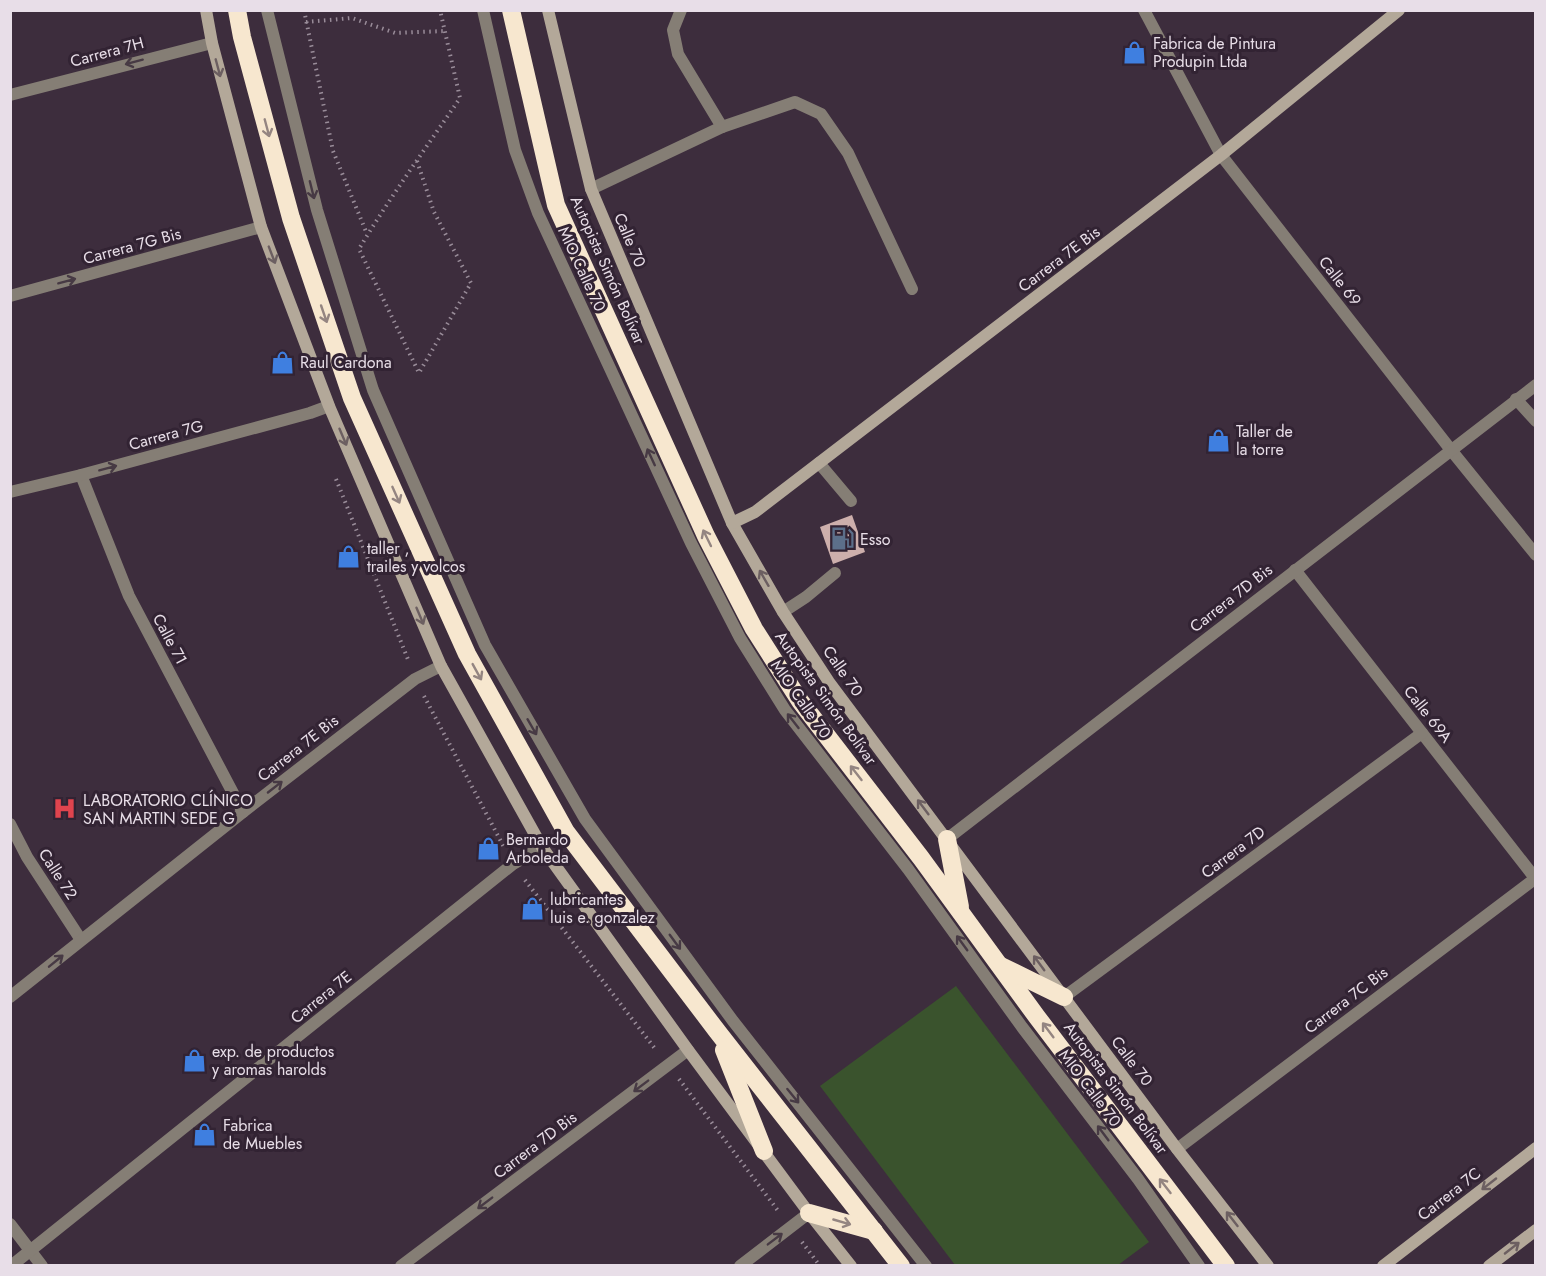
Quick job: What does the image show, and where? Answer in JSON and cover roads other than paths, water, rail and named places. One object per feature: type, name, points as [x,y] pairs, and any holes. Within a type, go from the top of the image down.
[{"type":"highway","points":[[237,10],[242,37],[291,218],[352,398],[467,654],[566,832],[717,1031],[901,1266]]},
{"type":"highway","name":"Autopista Simón Bolívar","points":[[510,10],[556,205],[706,536],[754,629],[800,701],[1226,1266]]},
{"type":"highway","points":[[947,838],[961,912]]},
{"type":"highway","points":[[999,964],[1064,997]]},
{"type":"highway","points":[[717,1031],[764,1151]]},
{"type":"highway","points":[[809,1213],[874,1231]]},
{"type":"street","points":[[206,10],[212,43],[261,227],[329,406],[441,666],[542,847],[687,1050],[851,1266]]},
{"type":"street","points":[[267,10],[317,210],[373,390],[485,645],[585,819],[733,1021],[926,1266]]},
{"type":"street","name":"MIO Calle 70","points":[[483,10],[514,150],[538,213],[691,543],[740,638],[785,710],[908,869],[1022,1027],[1138,1179],[1199,1266]]},
{"type":"street","name":"Calle 70","points":[[548,10],[591,189],[732,523],[783,612],[829,682],[1177,1149],[1268,1266]]},
{"type":"street","points":[[681,10],[673,30],[678,54],[722,127]]},
{"type":"street","name":"Calle 69","points":[[1144,10],[1221,155],[1451,450],[1536,555]]},
{"type":"street","name":"Carrera 7E Bis","points":[[732,523],[755,512],[1221,155],[1399,10]]},
{"type":"street","name":"Carrera 7H","points":[[10,95],[212,43]]},
{"type":"street","points":[[591,189],[722,127],[795,102],[821,114],[848,153],[912,289]]},
{"type":"street","name":"Carrera 7G Bis","points":[[10,296],[261,227]]},
{"type":"street","name":"Carrera 7D Bis","points":[[947,838],[1536,385]]},
{"type":"street","points":[[1516,399],[1536,421]]},
{"type":"street","name":"Carrera 7G","points":[[10,492],[81,475],[329,406]]},
{"type":"street","points":[[819,463],[851,501]]},
{"type":"street","name":"Calle 71","points":[[81,475],[129,596],[243,812]]},
{"type":"street","name":"Calle 69A","points":[[1295,570],[1535,878]]},
{"type":"street","points":[[783,612],[806,597],[835,573]]},
{"type":"street","name":"Carrera 7E Bis","points":[[10,997],[415,679],[441,666]]},
{"type":"street","name":"Carrera 7D","points":[[1064,997],[1422,733]]},
{"type":"street","name":"Calle 72","points":[[10,824],[27,857],[81,940]]},
{"type":"street","name":"Carrera 7E","points":[[11,1266],[513,864],[542,847]]},
{"type":"street","name":"Carrera 7C Bis","points":[[1177,1149],[1535,878]]},
{"type":"street","name":"Carrera 7D Bis","points":[[401,1266],[687,1050]]},
{"type":"street","name":"Carrera 7C","points":[[1383,1266],[1536,1148]]},
{"type":"street","points":[[740,1266],[809,1213]]},
{"type":"street","points":[[10,1224],[42,1266]]},
{"type":"street","points":[[1489,1266],[1536,1230]]},
{"type":"place","name":"Fabrica de Pintura Produpin Ltda","points":[[1135,52]]},
{"type":"place","name":"Raul Cardona","points":[[282,362]]},
{"type":"place","name":"Taller de la torre","points":[[1218,440]]},
{"type":"place","name":"Esso","points":[[842,539]]},
{"type":"place","name":"taller , trailes y volcos","points":[[349,557]]},
{"type":"place","name":"LABORATORIO CLÍNICO SAN MARTIN SEDE G","points":[[65,809]]},
{"type":"place","name":"Bernardo Arboleda","points":[[488,848]]},
{"type":"place","name":"lubricantes luis e. gonzalez","points":[[532,908]]},
{"type":"place","name":"exp. de productos y aromas harolds","points":[[194,1060]]},
{"type":"place","name":"Fabrica de Muebles","points":[[205,1134]]}]
